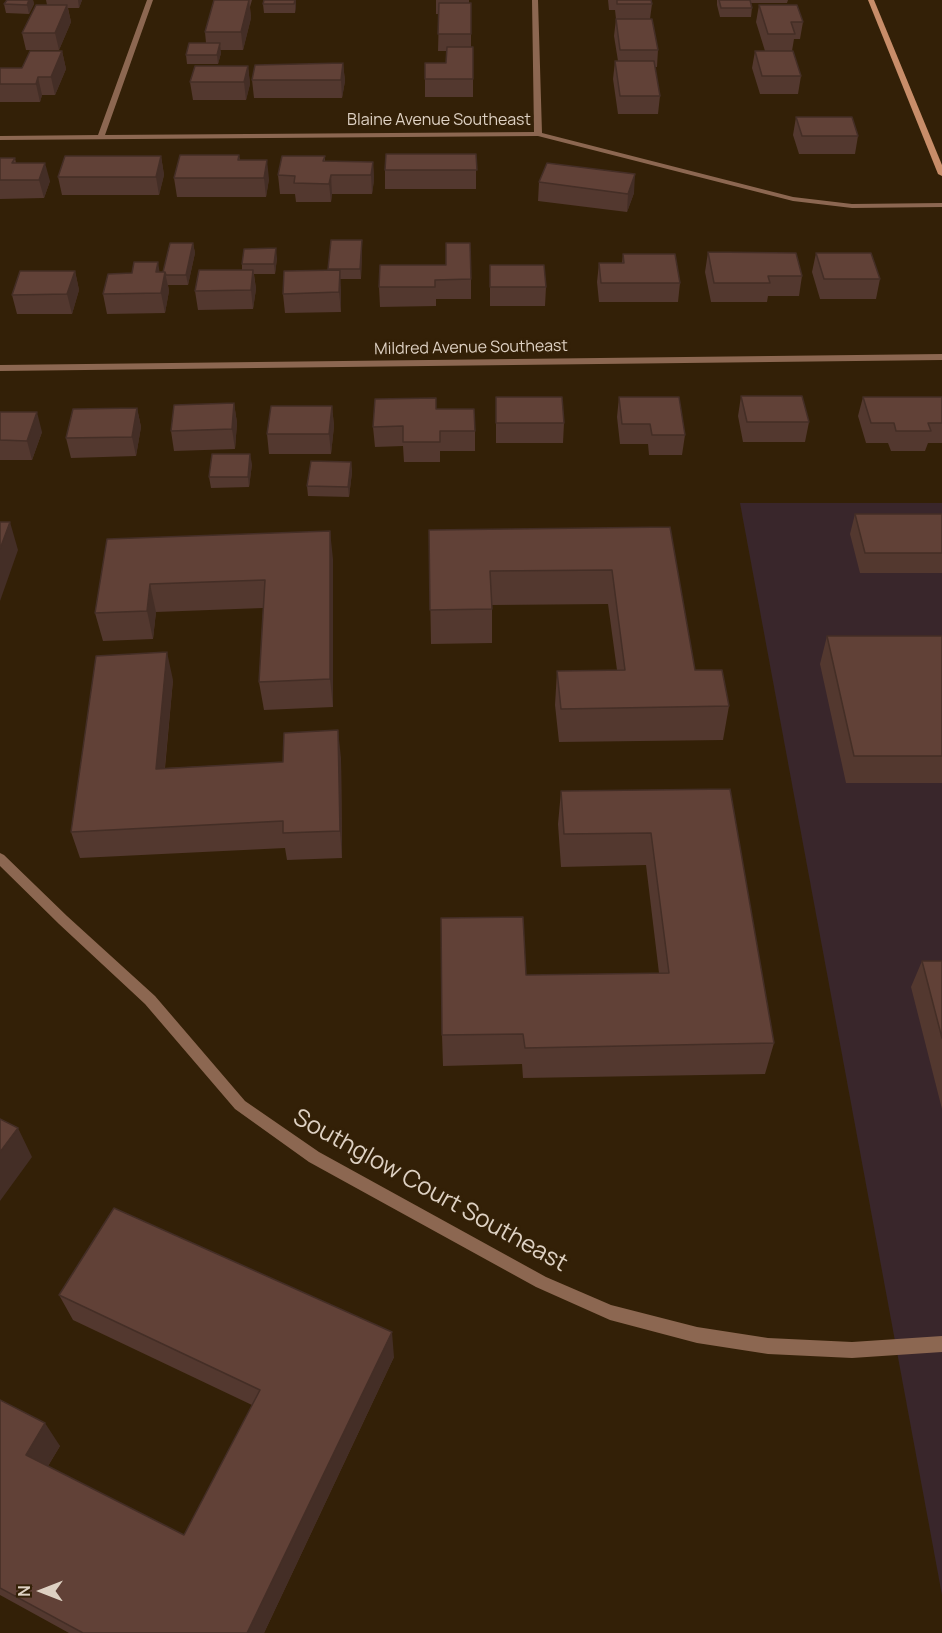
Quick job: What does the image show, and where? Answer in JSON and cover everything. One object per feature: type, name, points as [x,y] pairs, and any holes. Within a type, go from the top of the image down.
[{"type":"main road","points":[[871,0],[942,174]]},
{"type":"street","points":[[101,136],[150,0]]},
{"type":"street","points":[[535,0],[538,134]]},
{"type":"street","name":"Blaine Avenue Southeast","points":[[0,138],[538,134],[793,199],[852,206],[942,205]]},
{"type":"street","name":"Mildred Avenue Southeast","points":[[0,368],[942,357]]},
{"type":"street","name":"Southglow Court Southeast","points":[[0,858],[150,1000],[240,1105],[314,1157],[541,1282],[610,1312],[697,1335],[768,1346],[852,1350],[942,1344]]},
{"type":"shaded area","points":[[740,503],[942,503],[942,1595]]},
{"type":"building","points":[[7,0],[29,0],[27,5],[4,4]]},
{"type":"building","points":[[214,0],[249,0],[241,32],[205,32]]},
{"type":"building","points":[[264,0],[295,0],[294,4],[263,4]]},
{"type":"building","points":[[617,0],[651,0],[652,4],[617,4]]},
{"type":"building","points":[[719,0],[750,0],[752,8],[721,8]]},
{"type":"building","points":[[439,3],[471,3],[471,34],[438,34]]},
{"type":"building","points":[[36,5],[67,5],[55,33],[22,33]]},
{"type":"building","points":[[759,5],[797,5],[803,22],[791,22],[795,34],[768,34]]},
{"type":"building","points":[[616,19],[652,19],[658,50],[620,50]]},
{"type":"building","points":[[189,43],[220,43],[217,55],[186,55]]},
{"type":"building","points":[[447,47],[473,47],[473,79],[425,79],[425,63],[446,63]]},
{"type":"building","points":[[30,51],[62,51],[51,77],[38,77],[36,84],[0,84],[0,68],[22,68]]},
{"type":"building","points":[[755,51],[793,51],[801,76],[762,76]]},
{"type":"building","points":[[615,61],[654,61],[660,96],[620,96]]},
{"type":"building","points":[[343,63],[341,80],[252,80],[255,65]]},
{"type":"building","points":[[195,66],[248,66],[244,82],[190,82]]},
{"type":"building","points":[[796,117],[852,117],[858,136],[802,136]]},
{"type":"building","points":[[386,154],[476,154],[477,170],[385,170]]},
{"type":"building","points":[[180,155],[239,155],[238,160],[267,160],[264,178],[174,178]]},
{"type":"building","points":[[65,156],[161,156],[156,177],[58,177]]},
{"type":"building","points":[[282,156],[325,156],[323,161],[373,162],[371,175],[331,175],[329,184],[294,183],[295,176],[278,175]]},
{"type":"building","points":[[0,158],[15,158],[12,163],[45,163],[39,180],[0,180]]},
{"type":"building","points":[[547,163],[635,174],[628,194],[539,182]]},
{"type":"building","points":[[331,240],[362,240],[360,269],[328,269]]},
{"type":"building","points":[[170,243],[193,243],[186,275],[166,275],[163,272]]},
{"type":"building","points":[[446,243],[470,243],[471,279],[435,280],[435,287],[379,287],[380,265],[446,265]]},
{"type":"building","points":[[276,248],[274,264],[242,264],[244,249]]},
{"type":"building","points":[[708,252],[796,253],[802,276],[768,276],[770,283],[714,283]]},
{"type":"building","points":[[816,253],[871,253],[880,279],[824,279]]},
{"type":"building","points":[[623,254],[675,254],[680,283],[601,283],[599,263],[624,263]]},
{"type":"building","points":[[134,262],[158,262],[156,272],[165,272],[161,293],[103,294],[108,274],[132,273]]},
{"type":"building","points":[[490,265],[544,265],[546,287],[490,287]]},
{"type":"building","points":[[199,270],[253,270],[251,290],[195,291]]},
{"type":"building","points":[[340,270],[339,292],[283,294],[284,271]]},
{"type":"building","points":[[20,271],[75,271],[67,294],[12,295]]},
{"type":"building","points":[[741,396],[802,396],[809,422],[747,422]]},
{"type":"building","points":[[496,397],[562,397],[564,423],[496,423]]},
{"type":"building","points":[[619,397],[679,397],[685,435],[652,435],[650,424],[622,424]]},
{"type":"building","points":[[863,397],[942,397],[942,423],[928,423],[931,431],[896,431],[894,423],[871,423]]},
{"type":"building","points":[[436,398],[436,409],[474,409],[475,431],[440,431],[440,442],[403,442],[403,426],[373,427],[375,399]]},
{"type":"building","points":[[234,403],[232,429],[171,431],[174,405]]},
{"type":"building","points":[[271,406],[332,406],[329,434],[267,434]]},
{"type":"building","points":[[137,408],[132,437],[66,438],[73,409]]},
{"type":"building","points":[[0,412],[37,412],[27,441],[0,440]]},
{"type":"building","points":[[212,454],[250,454],[248,477],[209,477]]},
{"type":"building","points":[[311,461],[351,462],[348,487],[307,486]]},
{"type":"building","points":[[855,514],[942,514],[942,553],[865,553]]},
{"type":"building","points":[[0,522],[10,522],[0,549]]},
{"type":"building","points":[[670,527],[695,670],[722,670],[729,706],[561,709],[557,671],[625,670],[612,570],[490,571],[492,609],[430,610],[429,530]]},
{"type":"building","points":[[330,531],[330,679],[259,682],[265,580],[150,584],[147,611],[95,613],[107,539]]},
{"type":"building","points":[[827,636],[942,636],[942,756],[854,756]]},
{"type":"building","points":[[167,652],[156,769],[283,762],[284,733],[338,730],[340,831],[283,833],[283,821],[71,832],[96,656]]},
{"type":"building","points":[[730,789],[774,1043],[525,1048],[523,1034],[442,1035],[441,918],[523,917],[526,975],[669,973],[651,833],[564,834],[561,791]]},
{"type":"building","points":[[922,961],[942,961],[942,1038]]},
{"type":"building","points":[[0,1119],[18,1128],[0,1152]]},
{"type":"building","points":[[114,1208],[392,1332],[247,1633],[83,1633],[0,1588],[0,1400],[45,1423],[26,1455],[184,1535],[260,1390],[59,1295]]}]
